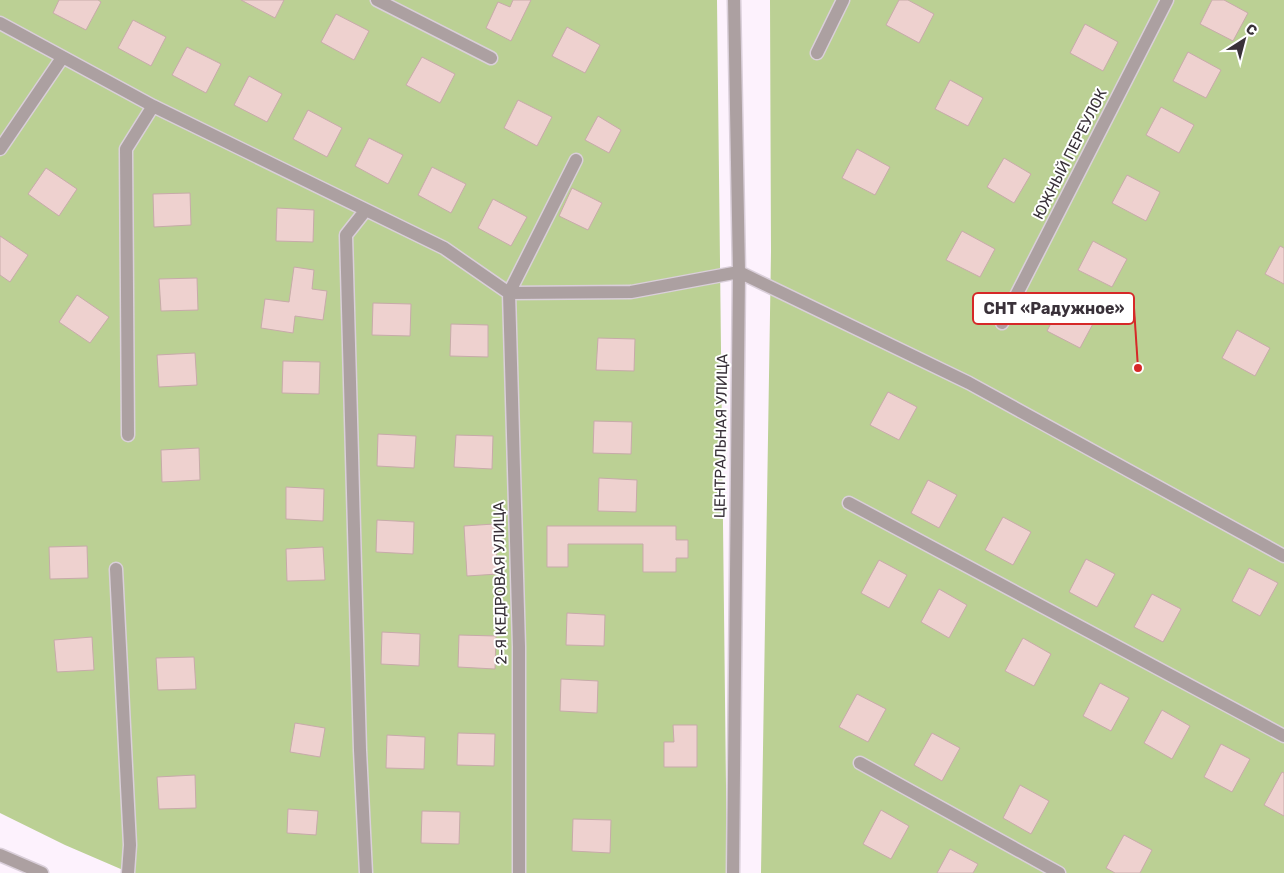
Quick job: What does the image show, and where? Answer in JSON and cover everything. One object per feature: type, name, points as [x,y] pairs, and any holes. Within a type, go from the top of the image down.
[{"type":"street","points":[[377,0],[491,58]]},
{"type":"street","name":"ЦЕНТРАЛЬНАЯ УЛИЦА","points":[[733,873],[739,272],[734,0]]},
{"type":"street","points":[[817,52],[843,0]]},
{"type":"street","name":"ЮЖНЫЙ ПЕРЕУЛОК","points":[[1002,323],[1166,0]]},
{"type":"street","points":[[0,24],[152,106],[444,248],[509,293],[631,292],[739,272],[968,383],[1284,556]]},
{"type":"street","points":[[0,149],[62,58]]},
{"type":"street","points":[[128,435],[126,149],[152,106]]},
{"type":"street","points":[[509,293],[576,160]]},
{"type":"street","points":[[365,211],[346,235],[360,750],[366,873]]},
{"type":"street","name":"2-Я КЕДРОВАЯ УЛИЦА","points":[[509,293],[518,647],[520,873]]},
{"type":"street","points":[[849,503],[1284,736]]},
{"type":"street","points":[[116,569],[130,845],[128,873]]},
{"type":"street","points":[[860,763],[1059,873]]},
{"type":"street","points":[[0,855],[42,873]]},
{"type":"green space","points":[[0,0],[717,0],[727,873],[130,873],[65,845],[0,813]]},
{"type":"green space","points":[[770,0],[1284,0],[1284,873],[761,873],[771,252]]},
{"type":"building","points":[[59,0],[98,0],[101,2],[86,30],[53,13]]},
{"type":"building","points":[[241,0],[284,0],[275,18]]},
{"type":"building","points":[[513,0],[531,0],[511,41],[486,28],[498,2],[510,7]]},
{"type":"building","points":[[899,0],[908,0],[934,14],[919,43],[886,25]]},
{"type":"building","points":[[1212,0],[1224,0],[1248,13],[1233,41],[1200,24]]},
{"type":"building","points":[[336,14],[369,31],[354,60],[321,42]]},
{"type":"building","points":[[133,20],[166,37],[151,66],[118,48]]},
{"type":"building","points":[[1085,24],[1118,42],[1103,71],[1070,53]]},
{"type":"building","points":[[567,27],[600,45],[585,73],[552,56]]},
{"type":"building","points":[[187,47],[221,64],[206,93],[172,75]]},
{"type":"building","points":[[1188,52],[1221,70],[1206,98],[1173,81]]},
{"type":"building","points":[[422,57],[455,74],[440,103],[406,85]]},
{"type":"building","points":[[249,76],[282,94],[267,122],[234,105]]},
{"type":"building","points":[[950,80],[983,98],[968,126],[935,109]]},
{"type":"building","points":[[518,100],[552,117],[537,146],[504,128]]},
{"type":"building","points":[[1161,107],[1194,125],[1179,153],[1146,135]]},
{"type":"building","points":[[308,110],[342,128],[327,157],[293,139]]},
{"type":"building","points":[[598,116],[621,130],[609,153],[585,140]]},
{"type":"building","points":[[369,138],[403,155],[388,184],[355,166]]},
{"type":"building","points":[[857,149],[890,167],[875,195],[842,178]]},
{"type":"building","points":[[1004,158],[1031,174],[1014,203],[987,187]]},
{"type":"building","points":[[432,167],[466,184],[451,213],[418,195]]},
{"type":"building","points":[[46,168],[77,189],[59,216],[28,194]]},
{"type":"building","points":[[1127,175],[1160,192],[1146,221],[1112,203]]},
{"type":"building","points":[[572,188],[602,203],[588,230],[559,216]]},
{"type":"building","points":[[190,193],[191,225],[154,227],[153,194]]},
{"type":"building","points":[[493,199],[527,217],[511,246],[478,228]]},
{"type":"building","points":[[277,208],[314,210],[313,242],[276,241]]},
{"type":"building","points":[[962,231],[995,249],[980,277],[946,260]]},
{"type":"building","points":[[0,236],[28,255],[10,282],[0,275]]},
{"type":"building","points":[[1093,241],[1127,259],[1112,287],[1078,270]]},
{"type":"building","points":[[1280,246],[1284,248],[1284,284],[1265,274]]},
{"type":"building","points":[[294,267],[314,270],[312,289],[327,291],[323,320],[295,316],[293,333],[261,328],[265,299],[289,302]]},
{"type":"building","points":[[197,278],[198,310],[161,311],[159,279]]},
{"type":"building","points":[[77,295],[109,317],[90,343],[59,322]]},
{"type":"building","points":[[1062,302],[1095,320],[1080,348],[1047,331]]},
{"type":"building","points":[[373,303],[411,304],[410,336],[372,335]]},
{"type":"building","points":[[451,324],[488,325],[488,357],[450,356]]},
{"type":"building","points":[[1237,330],[1270,348],[1255,376],[1222,358]]},
{"type":"building","points":[[598,338],[635,339],[634,371],[596,370]]},
{"type":"building","points":[[195,353],[197,385],[159,387],[157,355]]},
{"type":"building","points":[[283,361],[320,362],[319,394],[282,393]]},
{"type":"building","points":[[888,392],[917,407],[899,440],[870,425]]},
{"type":"building","points":[[594,421],[632,422],[631,454],[593,453]]},
{"type":"building","points":[[378,434],[416,436],[414,468],[377,466]]},
{"type":"building","points":[[456,435],[493,436],[492,469],[454,467]]},
{"type":"building","points":[[199,448],[200,480],[162,482],[161,450]]},
{"type":"building","points":[[599,478],[637,480],[636,512],[598,511]]},
{"type":"building","points":[[928,480],[957,495],[939,528],[911,513]]},
{"type":"building","points":[[286,487],[324,489],[323,521],[286,519]]},
{"type":"building","points":[[1003,517],[1031,532],[1013,565],[985,550]]},
{"type":"building","points":[[377,520],[414,522],[413,554],[376,552]]},
{"type":"building","points":[[494,524],[498,574],[467,576],[464,526]]},
{"type":"building","points":[[547,526],[676,526],[676,540],[688,540],[688,558],[676,558],[676,572],[643,572],[643,544],[568,544],[568,567],[547,567]]},
{"type":"building","points":[[87,546],[88,578],[50,579],[49,547]]},
{"type":"building","points":[[323,547],[325,580],[287,581],[286,549]]},
{"type":"building","points":[[1086,559],[1115,574],[1097,607],[1069,592]]},
{"type":"building","points":[[879,560],[907,575],[889,608],[861,593]]},
{"type":"building","points":[[1249,568],[1278,583],[1260,616],[1232,601]]},
{"type":"building","points":[[939,589],[967,605],[949,638],[921,622]]},
{"type":"building","points":[[1152,594],[1181,609],[1163,642],[1134,627]]},
{"type":"building","points":[[567,613],[605,615],[604,646],[566,645]]},
{"type":"building","points":[[382,632],[420,634],[419,666],[381,664]]},
{"type":"building","points":[[459,635],[496,636],[495,669],[458,667]]},
{"type":"building","points":[[92,637],[94,670],[57,672],[54,640]]},
{"type":"building","points":[[1023,638],[1051,654],[1034,686],[1005,671]]},
{"type":"building","points":[[194,657],[196,689],[158,690],[156,658]]},
{"type":"building","points":[[561,679],[598,681],[597,713],[560,711]]},
{"type":"building","points":[[1100,683],[1129,698],[1111,731],[1083,716]]},
{"type":"building","points":[[857,694],[886,709],[868,742],[839,727]]},
{"type":"building","points":[[1162,710],[1190,726],[1172,759],[1144,743]]},
{"type":"building","points":[[295,723],[325,728],[320,757],[290,752]]},
{"type":"building","points":[[673,725],[697,725],[697,767],[664,767],[664,742],[674,742]]},
{"type":"building","points":[[458,733],[495,734],[494,766],[457,765]]},
{"type":"building","points":[[932,733],[960,748],[942,781],[914,765]]},
{"type":"building","points":[[387,735],[425,737],[424,769],[386,768]]},
{"type":"building","points":[[1221,744],[1250,759],[1232,792],[1204,777]]},
{"type":"building","points":[[1282,772],[1284,773],[1284,816],[1264,805]]},
{"type":"building","points":[[195,775],[196,808],[159,809],[157,777]]},
{"type":"building","points":[[1020,785],[1049,801],[1031,834],[1003,818]]},
{"type":"building","points":[[288,809],[318,811],[316,835],[287,833]]},
{"type":"building","points":[[881,810],[909,826],[891,859],[863,844]]},
{"type":"building","points":[[422,811],[460,812],[459,844],[421,843]]},
{"type":"building","points":[[573,819],[611,820],[610,853],[572,851]]},
{"type":"building","points":[[1124,835],[1152,850],[1140,873],[1115,873],[1106,868]]},
{"type":"building","points":[[950,849],[978,864],[973,873],[937,873]]},
{"type":"place","name":"СНТ «Радужное»","points":[[1138,368]]}]
